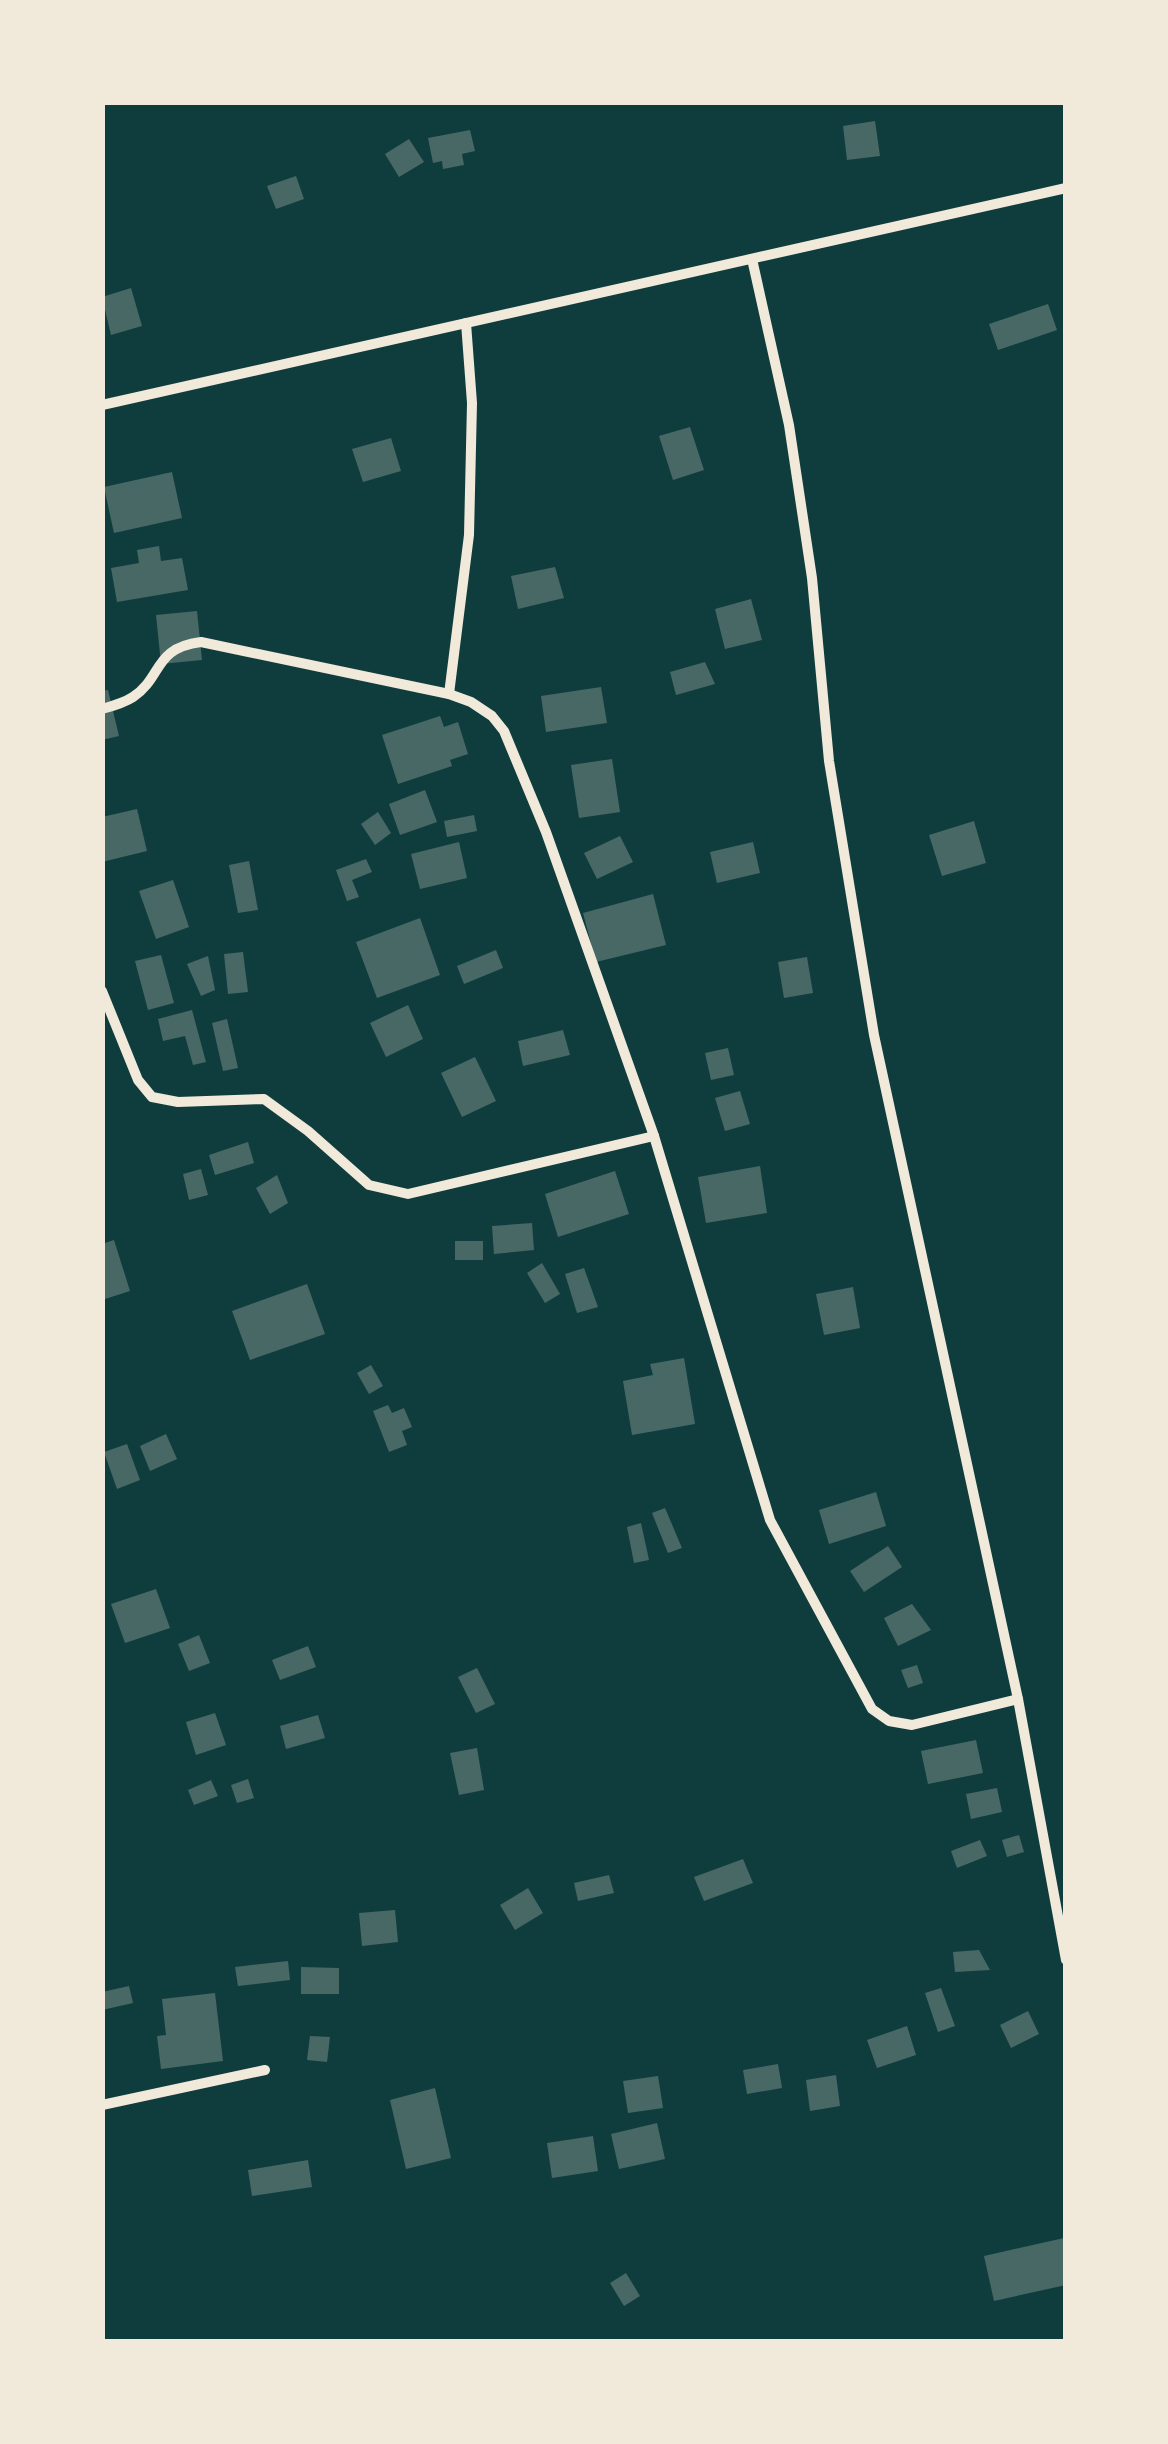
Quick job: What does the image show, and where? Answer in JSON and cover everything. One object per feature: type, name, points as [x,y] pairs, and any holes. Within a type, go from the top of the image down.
[{"type":"street","points":[[102,405],[1066,188]]},
{"type":"street","points":[[752,259],[789,425],[812,578],[829,761],[874,1035],[1018,1699],[1066,1960]]},
{"type":"street","points":[[449,694],[469,535],[472,403],[466,323]]},
{"type":"street","points":[[102,710],[136,696],[163,658],[184,644],[202,642],[449,694],[492,716],[504,731],[546,832],[654,1136],[770,1520],[872,1709],[890,1721],[912,1726],[1018,1699]]},
{"type":"street","points":[[102,991],[138,1080],[152,1097],[178,1102],[264,1099],[308,1131],[368,1185],[408,1194],[654,1136]]},
{"type":"street","points":[[102,2105],[265,2070]]},
{"type":"building","points":[[875,121],[880,156],[847,160],[843,126]]},
{"type":"building","points":[[470,130],[475,151],[462,154],[464,165],[443,169],[442,161],[433,163],[428,138]]},
{"type":"building","points":[[409,139],[424,162],[399,177],[385,154]]},
{"type":"building","points":[[296,176],[304,199],[276,209],[267,186]]},
{"type":"building","points":[[131,288],[142,326],[111,335],[102,297]]},
{"type":"building","points":[[1048,304],[1057,330],[998,350],[989,324]]},
{"type":"building","points":[[690,427],[704,470],[673,480],[659,436]]},
{"type":"building","points":[[391,438],[401,471],[363,482],[352,449]]},
{"type":"building","points":[[172,472],[182,518],[114,533],[104,487]]},
{"type":"building","points":[[159,546],[161,561],[182,558],[188,590],[117,602],[111,568],[139,563],[137,550]]},
{"type":"building","points":[[555,567],[564,598],[518,609],[511,576]]},
{"type":"building","points":[[751,599],[762,640],[725,649],[715,609]]},
{"type":"building","points":[[197,611],[202,660],[161,664],[156,615]]},
{"type":"building","points":[[705,662],[715,684],[676,695],[670,672]]},
{"type":"building","points":[[601,687],[607,723],[546,732],[541,696]]},
{"type":"building","points":[[108,690],[119,736],[102,740],[102,691]]},
{"type":"building","points":[[440,716],[444,727],[458,722],[468,754],[450,760],[452,766],[398,784],[382,735]]},
{"type":"building","points":[[612,759],[620,812],[579,818],[571,765]]},
{"type":"building","points":[[425,790],[437,822],[400,835],[389,804]]},
{"type":"building","points":[[137,809],[147,851],[102,862],[102,817]]},
{"type":"building","points":[[378,812],[391,833],[375,845],[361,824]]},
{"type":"building","points":[[474,815],[477,831],[447,837],[444,821]]},
{"type":"building","points":[[974,821],[986,863],[942,876],[929,835]]},
{"type":"building","points":[[620,836],[633,862],[597,879],[584,853]]},
{"type":"building","points":[[459,842],[467,878],[420,889],[411,854]]},
{"type":"building","points":[[753,842],[760,873],[717,883],[710,852]]},
{"type":"building","points":[[366,859],[372,872],[352,880],[359,897],[347,901],[336,870]]},
{"type":"building","points":[[249,861],[258,910],[238,913],[229,865]]},
{"type":"building","points":[[173,880],[189,927],[156,939],[139,891]]},
{"type":"building","points":[[653,894],[666,945],[596,962],[583,913]]},
{"type":"building","points":[[420,918],[440,975],[377,998],[356,942]]},
{"type":"building","points":[[496,950],[503,968],[464,984],[457,966]]},
{"type":"building","points":[[243,952],[248,992],[228,994],[224,954]]},
{"type":"building","points":[[161,955],[174,1003],[148,1010],[135,961]]},
{"type":"building","points":[[208,956],[215,990],[201,996],[187,964]]},
{"type":"building","points":[[807,957],[813,993],[784,998],[778,962]]},
{"type":"building","points":[[408,1005],[423,1039],[386,1057],[370,1023]]},
{"type":"building","points":[[192,1010],[206,1062],[193,1065],[185,1036],[163,1041],[158,1019]]},
{"type":"building","points":[[227,1019],[238,1068],[223,1071],[212,1023]]},
{"type":"building","points":[[563,1030],[570,1055],[523,1066],[518,1041]]},
{"type":"building","points":[[728,1048],[734,1075],[711,1080],[705,1053]]},
{"type":"building","points":[[475,1057],[496,1101],[462,1117],[441,1073]]},
{"type":"building","points":[[740,1091],[750,1124],[725,1131],[715,1098]]},
{"type":"building","points":[[248,1142],[254,1163],[215,1175],[209,1155]]},
{"type":"building","points":[[760,1166],[767,1213],[706,1223],[698,1177]]},
{"type":"building","points":[[201,1169],[208,1195],[189,1200],[183,1174]]},
{"type":"building","points":[[615,1171],[629,1214],[558,1237],[545,1194]]},
{"type":"building","points":[[277,1175],[288,1203],[270,1214],[256,1188]]},
{"type":"building","points":[[532,1223],[534,1250],[494,1254],[492,1226]]},
{"type":"building","points":[[114,1240],[130,1291],[102,1300],[102,1244]]},
{"type":"building","points":[[455,1241],[483,1241],[483,1260],[455,1260]]},
{"type":"building","points":[[542,1263],[560,1294],[545,1303],[527,1273]]},
{"type":"building","points":[[584,1268],[598,1307],[577,1313],[565,1274]]},
{"type":"building","points":[[307,1284],[325,1334],[250,1360],[232,1311]]},
{"type":"building","points":[[853,1287],[860,1328],[824,1335],[816,1294]]},
{"type":"building","points":[[684,1358],[695,1424],[632,1435],[623,1381],[653,1375],[650,1364]]},
{"type":"building","points":[[371,1365],[383,1386],[369,1394],[357,1373]]},
{"type":"building","points":[[388,1405],[392,1413],[404,1408],[412,1427],[402,1431],[407,1445],[389,1452],[373,1411]]},
{"type":"building","points":[[166,1434],[177,1459],[150,1471],[140,1446]]},
{"type":"building","points":[[127,1444],[140,1480],[117,1489],[104,1452]]},
{"type":"building","points":[[876,1492],[886,1526],[829,1544],[819,1510]]},
{"type":"building","points":[[665,1508],[682,1548],[668,1553],[652,1513]]},
{"type":"building","points":[[641,1523],[649,1560],[634,1563],[627,1527]]},
{"type":"building","points":[[888,1546],[902,1567],[864,1592],[850,1571]]},
{"type":"building","points":[[156,1589],[170,1628],[125,1643],[111,1604]]},
{"type":"building","points":[[912,1604],[931,1630],[898,1646],[884,1618]]},
{"type":"building","points":[[199,1635],[210,1663],[189,1671],[178,1644]]},
{"type":"building","points":[[308,1646],[316,1667],[280,1680],[272,1660]]},
{"type":"building","points":[[917,1665],[923,1683],[908,1688],[901,1670]]},
{"type":"building","points":[[477,1668],[495,1704],[476,1713],[458,1677]]},
{"type":"building","points":[[215,1713],[226,1745],[196,1755],[186,1722]]},
{"type":"building","points":[[318,1715],[325,1738],[286,1749],[280,1726]]},
{"type":"building","points":[[976,1740],[983,1773],[928,1784],[921,1751]]},
{"type":"building","points":[[477,1748],[484,1790],[459,1795],[450,1753]]},
{"type":"building","points":[[248,1779],[254,1798],[237,1803],[231,1785]]},
{"type":"building","points":[[211,1780],[218,1796],[194,1805],[188,1790]]},
{"type":"building","points":[[997,1788],[1002,1812],[971,1819],[966,1794]]},
{"type":"building","points":[[1019,1835],[1024,1852],[1007,1857],[1002,1840]]},
{"type":"building","points":[[980,1840],[987,1856],[957,1868],[951,1851]]},
{"type":"building","points":[[743,1859],[753,1883],[704,1901],[694,1877]]},
{"type":"building","points":[[609,1875],[614,1893],[578,1901],[574,1883]]},
{"type":"building","points":[[528,1888],[543,1913],[515,1930],[500,1905]]},
{"type":"building","points":[[395,1910],[398,1942],[362,1946],[359,1913]]},
{"type":"building","points":[[979,1950],[990,1970],[955,1972],[953,1952]]},
{"type":"building","points":[[288,1961],[290,1980],[238,1986],[235,1967]]},
{"type":"building","points":[[301,1967],[339,1968],[339,1994],[301,1994]]},
{"type":"building","points":[[129,1986],[133,2003],[102,2010],[102,1992]]},
{"type":"building","points":[[941,1988],[955,2026],[938,2032],[925,1993]]},
{"type":"building","points":[[215,1993],[223,2061],[161,2069],[157,2036],[166,2035],[162,1999]]},
{"type":"building","points":[[1028,2011],[1039,2034],[1011,2048],[1000,2025]]},
{"type":"building","points":[[907,2026],[916,2055],[877,2068],[867,2040]]},
{"type":"building","points":[[310,2036],[330,2037],[327,2062],[307,2060]]},
{"type":"building","points":[[778,2064],[782,2088],[747,2094],[743,2070]]},
{"type":"building","points":[[836,2075],[840,2106],[810,2111],[806,2080]]},
{"type":"building","points":[[658,2076],[663,2108],[628,2113],[623,2081]]},
{"type":"building","points":[[435,2088],[451,2158],[406,2169],[390,2100]]},
{"type":"building","points":[[657,2123],[665,2159],[619,2169],[611,2134]]},
{"type":"building","points":[[593,2136],[598,2171],[552,2178],[547,2143]]},
{"type":"building","points":[[308,2160],[312,2187],[252,2196],[248,2170]]},
{"type":"building","points":[[1064,2238],[1066,2285],[994,2301],[984,2256]]},
{"type":"building","points":[[626,2273],[640,2296],[624,2306],[610,2283]]}]
